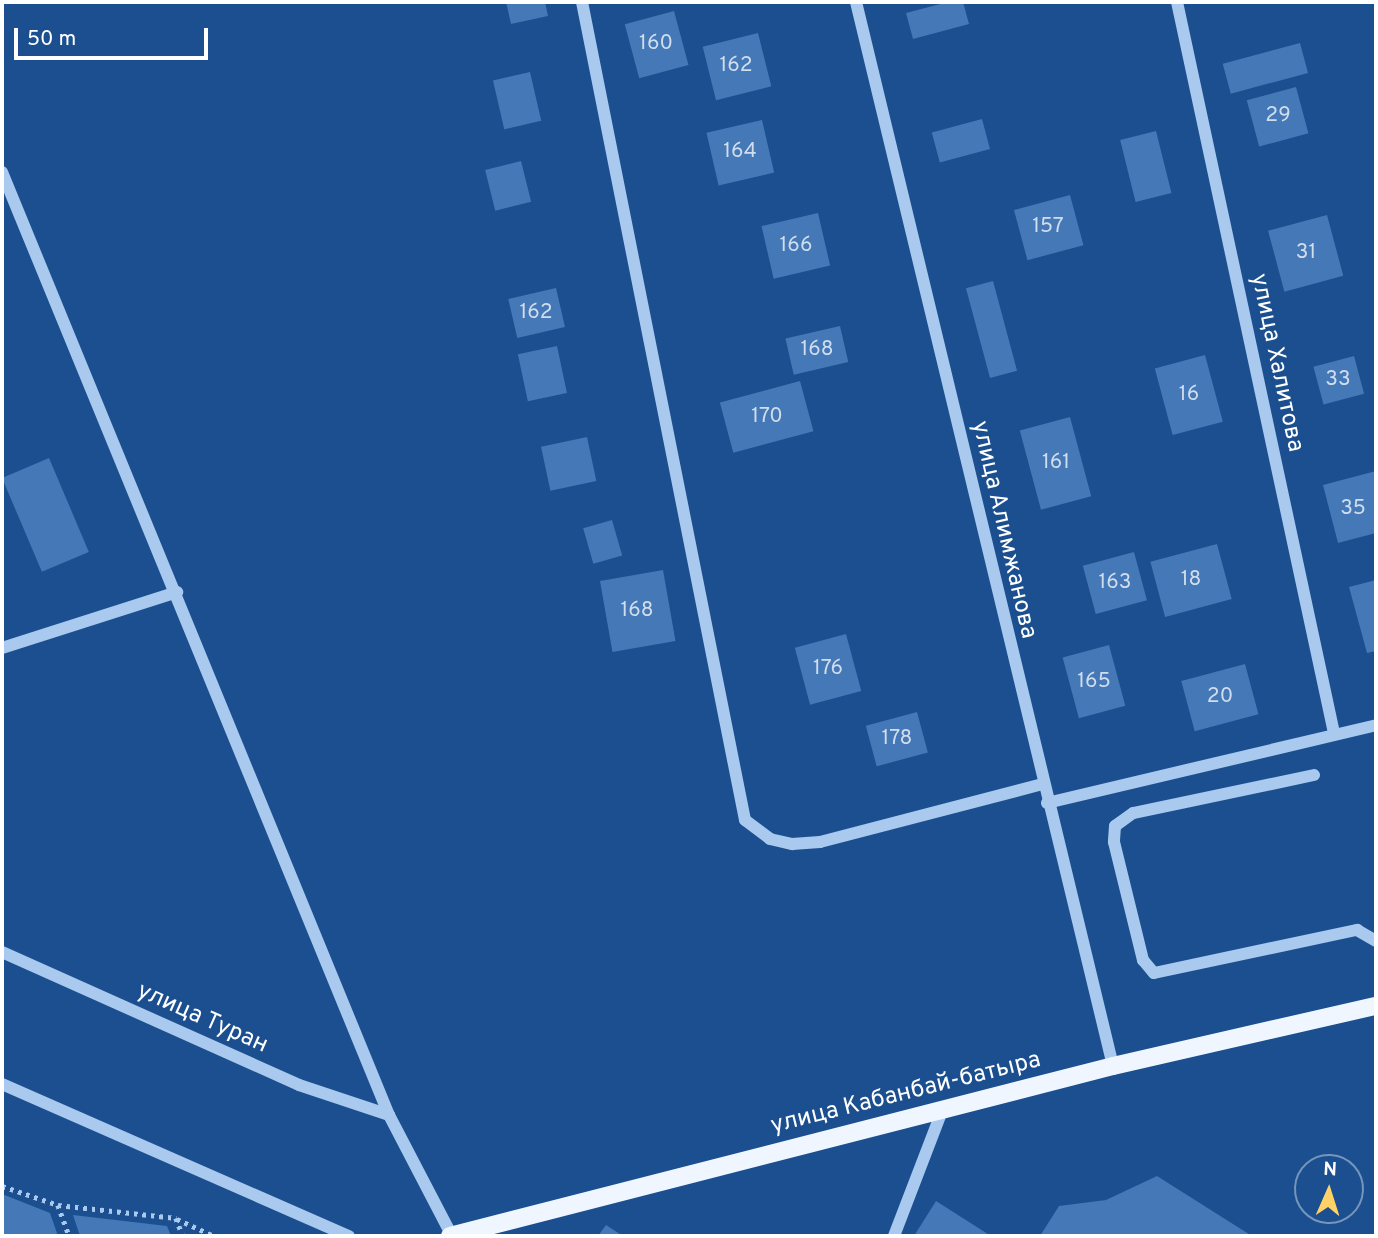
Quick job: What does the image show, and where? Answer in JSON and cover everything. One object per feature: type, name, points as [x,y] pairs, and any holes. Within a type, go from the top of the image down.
[{"type":"main road","name":"улица Кабанбай-батыра","points":[[449,1236],[1112,1066],[1376,1006]]},
{"type":"street","points":[[582,2],[745,820],[770,839],[792,844],[820,842],[1042,783]]},
{"type":"street","name":"улица Алимжанова","points":[[856,2],[1112,1066]]},
{"type":"street","name":"улица Халитова","points":[[1177,2],[1334,733]]},
{"type":"street","points":[[2,172],[177,592],[389,1115],[449,1236]]},
{"type":"street","points":[[2,648],[177,592]]},
{"type":"street","points":[[1047,803],[1334,733],[1373,726],[1376,738]]},
{"type":"street","points":[[1314,775],[1133,813],[1115,826],[1114,842],[1143,960],[1154,973],[1357,930],[1376,941]]},
{"type":"street","name":"улица Туран","points":[[2,951],[299,1085],[389,1115]]},
{"type":"street","points":[[2,1084],[349,1236]]},
{"type":"street","points":[[894,1236],[943,1111]]},
{"type":"path","points":[[2,1186],[58,1205],[176,1218],[214,1236]]},
{"type":"path","points":[[58,1205],[69,1236]]},
{"type":"path","points":[[176,1218],[183,1236]]},
{"type":"building","points":[[506,2],[545,2],[548,16],[511,24]]},
{"type":"building","points":[[948,2],[963,2],[969,24],[913,39],[906,13]]},
{"type":"building","points":[[674,11],[688,65],[639,78],[625,24]]},
{"type":"building","points":[[758,33],[771,86],[716,100],[703,47]]},
{"type":"building","points":[[1300,43],[1308,73],[1231,94],[1223,64]]},
{"type":"building","points":[[530,72],[541,121],[504,129],[493,81]]},
{"type":"building","points":[[1296,87],[1308,133],[1259,147],[1247,100]]},
{"type":"building","points":[[982,119],[990,149],[940,162],[932,132]]},
{"type":"building","points":[[762,120],[774,173],[719,185],[706,133]]},
{"type":"building","points":[[1156,131],[1171,193],[1136,202],[1120,140]]},
{"type":"building","points":[[521,161],[531,202],[495,211],[485,170]]},
{"type":"building","points":[[1070,195],[1083,245],[1027,260],[1014,210]]},
{"type":"building","points":[[818,213],[830,266],[774,279],[761,226]]},
{"type":"building","points":[[1327,215],[1343,276],[1284,292],[1268,231]]},
{"type":"building","points":[[993,281],[1017,371],[990,378],[966,288]]},
{"type":"building","points":[[556,288],[565,327],[517,338],[508,299]]},
{"type":"building","points":[[840,326],[848,362],[794,375],[785,339]]},
{"type":"building","points":[[557,346],[567,393],[528,401],[518,354]]},
{"type":"building","points":[[1205,355],[1223,422],[1173,435],[1155,368]]},
{"type":"building","points":[[1354,356],[1364,394],[1324,405],[1313,367]]},
{"type":"building","points":[[800,381],[813,431],[733,453],[720,402]]},
{"type":"building","points":[[1070,417],[1091,496],[1041,510],[1020,430]]},
{"type":"building","points":[[587,437],[596,481],[550,491],[541,447]]},
{"type":"building","points":[[49,458],[89,552],[42,572],[2,478]]},
{"type":"building","points":[[1376,471],[1376,533],[1338,543],[1323,485]]},
{"type":"building","points":[[612,520],[622,556],[593,564],[583,528]]},
{"type":"building","points":[[1217,544],[1232,599],[1165,617],[1150,562]]},
{"type":"building","points":[[1134,552],[1147,600],[1096,614],[1083,566]]},
{"type":"building","points":[[663,570],[676,641],[612,652],[600,581]]},
{"type":"building","points":[[1376,580],[1376,651],[1367,653],[1349,587]]},
{"type":"building","points":[[846,634],[861,691],[810,705],[795,648]]},
{"type":"building","points":[[1109,645],[1125,706],[1079,718],[1063,657]]},
{"type":"building","points":[[1245,664],[1258,714],[1195,731],[1181,681]]},
{"type":"building","points":[[917,712],[928,753],[877,766],[866,726]]},
{"type":"building","points":[[1157,1176],[1252,1236],[1040,1236],[1059,1206],[1106,1200]]},
{"type":"building","points":[[2,1194],[50,1213],[58,1236],[2,1236]]},
{"type":"building","points":[[936,1201],[991,1236],[914,1236]]},
{"type":"building","points":[[73,1215],[167,1226],[171,1236],[80,1236]]},
{"type":"building","points":[[606,1225],[623,1236],[598,1236]]}]
